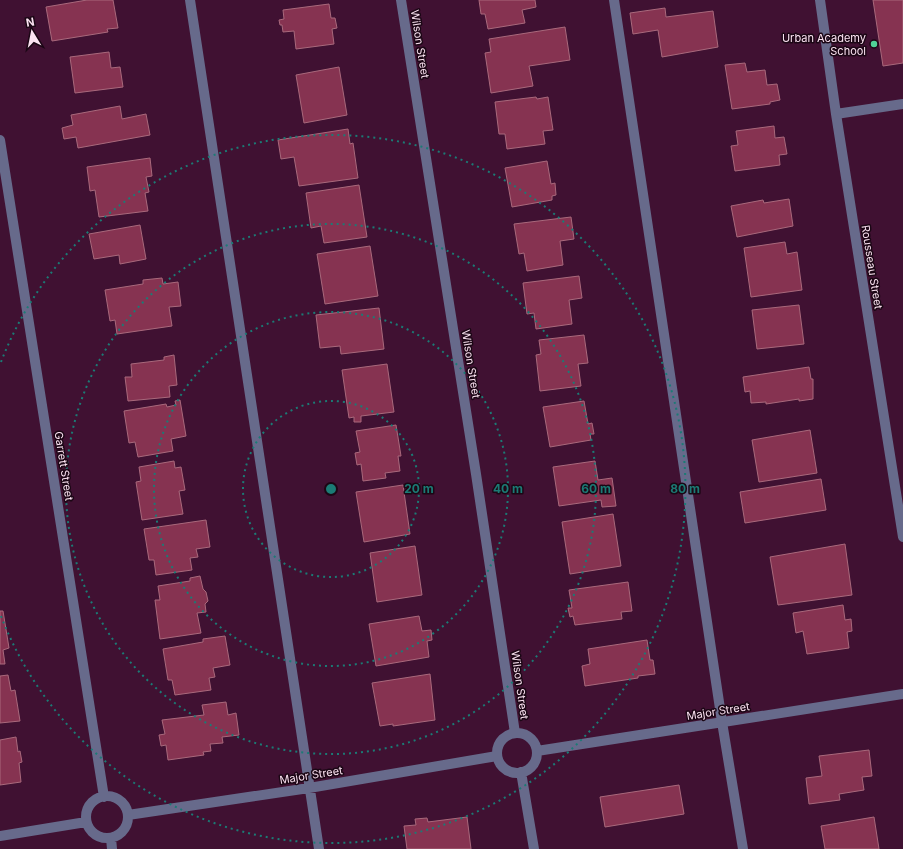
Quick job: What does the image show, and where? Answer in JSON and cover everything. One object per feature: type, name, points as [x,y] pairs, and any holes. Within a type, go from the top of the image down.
[{"type":"street","points":[[190,0],[319,849]]},
{"type":"street","name":"Wilson Street","points":[[401,0],[476,474],[514,733]]},
{"type":"street","points":[[614,0],[742,849]]},
{"type":"street","name":"Rousseau Street","points":[[820,0],[836,114],[903,537]]},
{"type":"street","points":[[836,114],[903,104]]},
{"type":"street","name":"Garrett Street","points":[[0,140],[104,796]]},
{"type":"street","name":"Major Street","points":[[537,751],[903,694]]},
{"type":"street","points":[[514,733],[528,736],[533,740],[537,751],[536,760],[532,766],[521,772],[514,773],[503,767],[497,756],[499,744],[503,739],[514,733]]},
{"type":"street","name":"Major Street","points":[[128,815],[309,788],[497,756]]},
{"type":"street","points":[[521,772],[534,849]]},
{"type":"street","points":[[104,796],[117,799],[126,809],[128,815],[126,828],[117,836],[111,838],[98,837],[88,828],[86,822],[86,815],[92,803],[104,796]]},
{"type":"street","points":[[0,836],[86,822]]},
{"type":"street","points":[[111,838],[112,849]]},
{"type":"building","points":[[87,0],[113,0],[118,28],[107,29],[108,32],[52,41],[46,7]]},
{"type":"building","points":[[479,0],[535,0],[536,7],[522,10],[525,23],[488,29],[485,14],[481,14]]},
{"type":"building","points":[[873,0],[903,0],[903,63],[883,66]]},
{"type":"building","points":[[329,4],[331,18],[335,18],[337,28],[332,29],[334,44],[296,49],[294,31],[283,32],[282,25],[280,25],[279,20],[284,19],[283,10]]},
{"type":"building","points":[[665,8],[666,17],[713,11],[718,47],[662,57],[658,30],[633,34],[630,13]]},
{"type":"building","points":[[565,27],[570,60],[529,66],[533,86],[491,93],[485,53],[491,52],[489,39]]},
{"type":"building","points":[[109,52],[111,68],[120,67],[123,87],[75,93],[70,57]]},
{"type":"building","points":[[745,63],[747,72],[765,70],[767,85],[777,84],[780,100],[770,102],[770,104],[732,109],[725,65]]},
{"type":"building","points":[[339,67],[347,115],[304,123],[296,75]]},
{"type":"building","points":[[536,97],[537,99],[548,97],[553,130],[543,131],[545,144],[507,149],[505,134],[499,134],[495,102]]},
{"type":"building","points":[[120,106],[122,119],[146,114],[150,135],[78,148],[76,137],[64,139],[62,128],[73,125],[71,115]]},
{"type":"building","points":[[774,126],[775,138],[784,137],[787,154],[779,155],[780,165],[735,171],[731,146],[738,145],[736,131]]},
{"type":"building","points":[[348,129],[350,144],[353,143],[358,178],[299,186],[294,157],[281,159],[278,140]]},
{"type":"building","points":[[150,158],[152,176],[146,177],[149,192],[145,193],[148,211],[99,217],[95,190],[90,191],[87,167]]},
{"type":"building","points":[[547,161],[551,184],[555,183],[556,195],[552,196],[552,200],[512,207],[505,168]]},
{"type":"building","points":[[359,185],[367,237],[324,243],[321,226],[311,228],[306,193]]},
{"type":"building","points":[[789,199],[793,226],[737,237],[731,206],[763,200],[764,203]]},
{"type":"building","points":[[571,217],[574,239],[560,241],[563,265],[527,271],[524,253],[519,254],[514,224]]},
{"type":"building","points":[[140,225],[146,259],[120,264],[119,255],[94,259],[89,234]]},
{"type":"building","points":[[785,242],[787,254],[797,252],[802,290],[751,297],[744,248]]},
{"type":"building","points":[[370,246],[378,296],[325,304],[317,254]]},
{"type":"building","points":[[579,276],[582,298],[569,300],[572,324],[536,329],[534,313],[527,314],[523,283]]},
{"type":"building","points":[[162,278],[163,284],[178,282],[181,306],[169,307],[172,326],[117,334],[115,320],[110,321],[105,290],[143,284],[143,280]]},
{"type":"building","points":[[799,305],[804,344],[757,349],[752,310]]},
{"type":"building","points":[[379,308],[384,349],[341,354],[340,346],[320,348],[316,315]]},
{"type":"building","points":[[584,335],[588,363],[578,364],[581,386],[540,391],[536,355],[541,354],[539,340]]},
{"type":"building","points":[[174,355],[177,385],[169,386],[170,397],[128,401],[125,377],[132,377],[131,364],[164,360],[164,357]]},
{"type":"building","points":[[387,364],[394,412],[361,416],[361,422],[354,422],[354,417],[349,418],[342,370]]},
{"type":"building","points":[[809,367],[811,379],[813,379],[813,399],[799,401],[799,399],[766,404],[766,402],[751,403],[750,391],[745,392],[743,377]]},
{"type":"building","points":[[180,400],[186,436],[171,439],[173,451],[138,457],[135,442],[129,443],[124,411],[166,404],[167,407],[176,405],[175,401]]},
{"type":"building","points":[[584,401],[588,424],[592,423],[594,434],[590,434],[591,440],[550,447],[543,407]]},
{"type":"building","points":[[396,425],[401,456],[398,456],[400,471],[385,473],[386,478],[363,481],[361,464],[357,465],[355,453],[360,452],[356,431]]},
{"type":"building","points":[[810,430],[817,473],[759,482],[752,440]]},
{"type":"building","points":[[174,461],[175,468],[181,467],[185,490],[179,491],[183,514],[142,520],[136,482],[141,481],[139,467]]},
{"type":"building","points":[[595,461],[598,480],[612,478],[616,506],[602,507],[601,500],[559,506],[553,467]]},
{"type":"building","points":[[821,479],[826,510],[745,523],[740,492]]},
{"type":"building","points":[[403,485],[410,534],[364,542],[356,492]]},
{"type":"building","points":[[613,514],[621,566],[570,574],[562,522]]},
{"type":"building","points":[[206,520],[210,547],[196,549],[198,557],[190,558],[192,570],[156,575],[154,560],[149,560],[144,529]]},
{"type":"building","points":[[845,544],[852,595],[778,605],[770,557]]},
{"type":"building","points":[[415,546],[422,595],[377,602],[370,553]]},
{"type":"building","points":[[200,576],[208,601],[205,604],[206,612],[197,613],[201,633],[160,639],[155,600],[160,600],[158,586],[190,581],[190,578]]},
{"type":"building","points":[[628,582],[632,611],[621,612],[622,619],[575,625],[573,616],[570,617],[568,608],[572,608],[569,590]]},
{"type":"building","points":[[843,605],[845,620],[851,619],[852,631],[847,632],[849,648],[807,654],[803,631],[796,633],[793,613]]},
{"type":"building","points":[[0,611],[3,611],[9,648],[3,650],[5,664],[0,664]]},
{"type":"building","points":[[419,616],[422,631],[431,630],[432,640],[427,641],[429,657],[376,666],[369,624]]},
{"type":"building","points":[[225,636],[230,665],[213,668],[215,677],[209,678],[211,690],[175,695],[172,680],[168,680],[163,649],[203,642],[203,639]]},
{"type":"building","points":[[647,640],[650,660],[653,660],[655,674],[585,686],[582,666],[590,664],[588,649]]},
{"type":"building","points":[[430,674],[435,720],[393,726],[393,724],[380,726],[372,683]]},
{"type":"building","points":[[8,675],[11,691],[15,690],[20,721],[0,723],[0,676]]},
{"type":"building","points":[[226,702],[228,715],[236,713],[239,735],[222,737],[223,743],[210,744],[211,751],[203,752],[204,755],[168,760],[166,745],[161,746],[159,735],[165,734],[162,720],[204,715],[202,705]]},
{"type":"building","points":[[16,737],[18,752],[20,751],[22,762],[19,763],[21,782],[0,785],[0,740]]},
{"type":"building","points":[[869,750],[872,776],[862,777],[864,790],[839,794],[840,800],[809,804],[806,778],[822,776],[819,756]]},
{"type":"building","points":[[679,785],[684,814],[605,827],[600,797]]},
{"type":"building","points":[[467,817],[471,849],[407,849],[404,826],[416,825],[415,819],[427,818],[428,822]]},
{"type":"building","points":[[874,817],[879,849],[825,849],[821,826]]},
{"type":"place","name":"Urban Academy School","points":[[874,44]]}]
